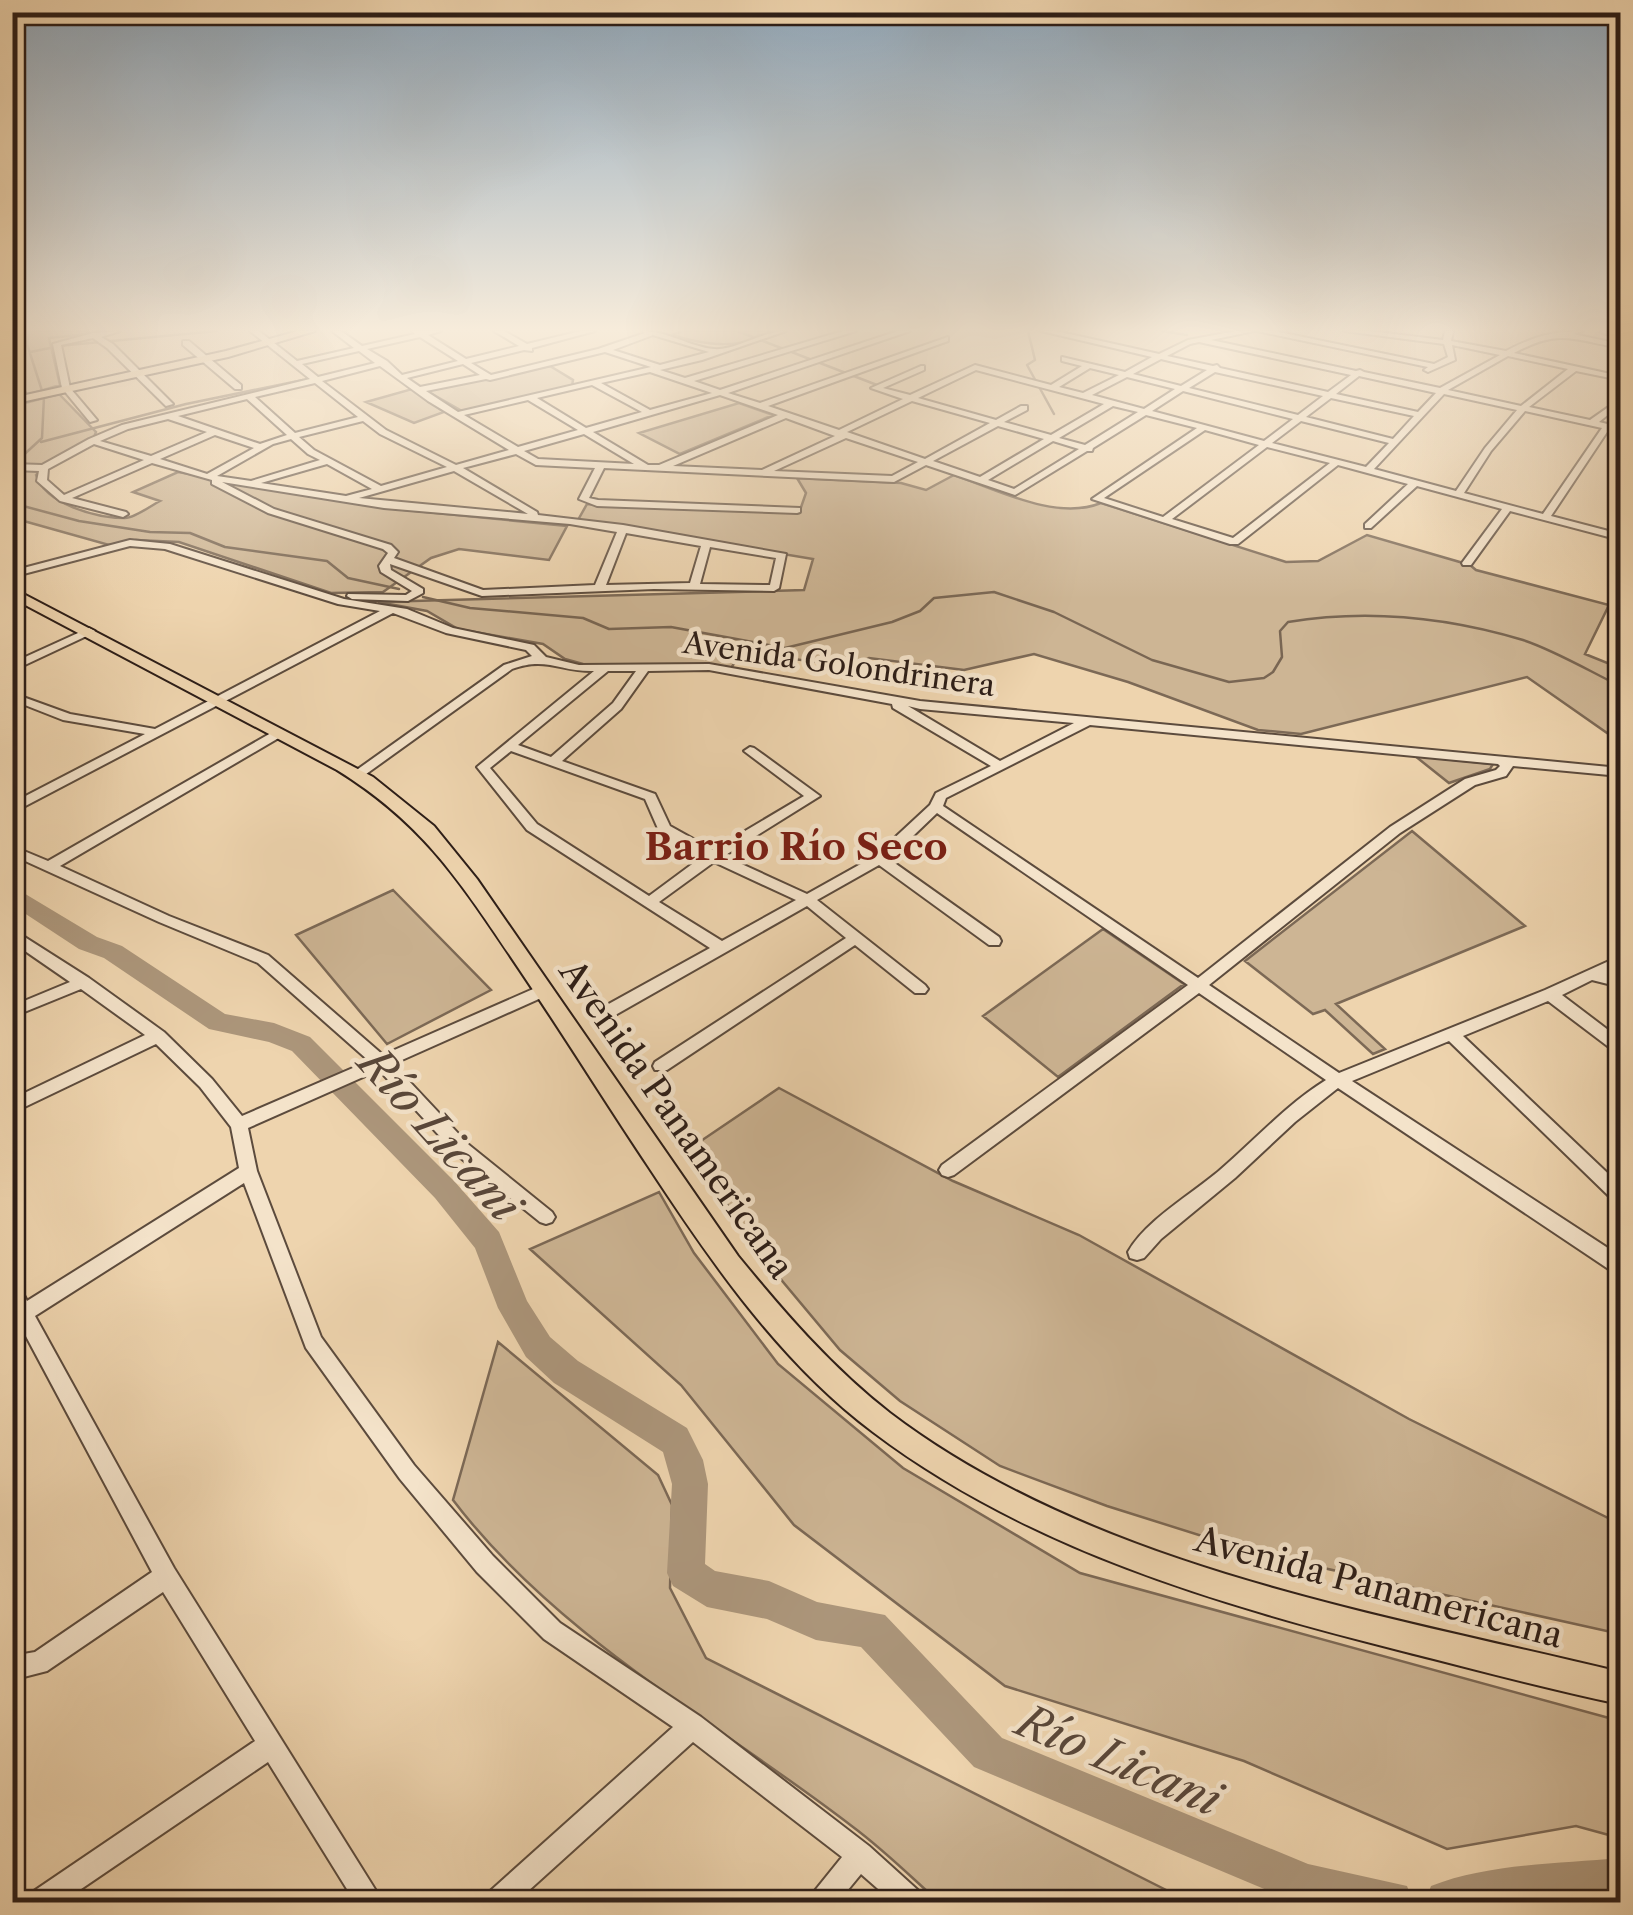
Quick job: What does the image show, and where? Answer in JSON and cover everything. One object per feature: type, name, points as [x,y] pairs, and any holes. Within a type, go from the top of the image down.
[{"type":"main road","name":"Avenida Panamericana","points":[[12,592],[357,774],[413,816],[440,845],[545,990],[742,1282],[802,1348],[882,1422],[948,1465],[1055,1524],[1218,1586],[1620,1688]]},
{"type":"street","points":[[12,468],[44,468],[92,441],[154,420]]},
{"type":"street","points":[[181,420],[261,446]]},
{"type":"street","points":[[277,420],[328,461],[378,488]]},
{"type":"street","points":[[208,477],[261,446],[353,420]]},
{"type":"street","points":[[367,420],[538,516]]},
{"type":"street","points":[[470,420],[536,462],[894,479],[1000,420]]},
{"type":"street","points":[[567,420],[653,468]]},
{"type":"street","points":[[345,499],[621,420]]},
{"type":"street","points":[[653,468],[772,420]]},
{"type":"street","points":[[796,420],[1016,492],[1131,420]]},
{"type":"street","points":[[762,472],[868,420]]},
{"type":"street","points":[[991,420],[1088,449]]},
{"type":"street","points":[[980,481],[1084,420]]},
{"type":"street","points":[[1180,420],[1620,537]]},
{"type":"street","points":[[1164,520],[1296,420]]},
{"type":"street","points":[[1314,420],[1395,442]]},
{"type":"street","points":[[1368,471],[1415,420]]},
{"type":"street","points":[[1458,495],[1472,470],[1513,420]]},
{"type":"street","points":[[1581,420],[1620,429]]},
{"type":"street","points":[[1592,423],[1595,420]]},
{"type":"street","points":[[1545,518],[1607,426]]},
{"type":"street","points":[[1204,427],[1097,499],[1234,542],[1337,462]]},
{"type":"street","points":[[62,499],[216,431]]},
{"type":"street","points":[[92,441],[208,477],[345,499],[538,516],[782,556],[774,588],[694,586],[482,593],[389,560]]},
{"type":"street","points":[[248,483],[328,461]]},
{"type":"street","points":[[602,465],[584,498],[598,504],[797,510]]},
{"type":"street","points":[[44,468],[42,481],[62,499],[122,514]]},
{"type":"street","points":[[208,477],[259,506],[314,527],[388,546],[393,552],[384,566],[386,572],[414,585],[419,594],[408,598],[329,598]]},
{"type":"street","points":[[1368,526],[1415,484]]},
{"type":"street","points":[[1467,563],[1508,508]]},
{"type":"street","points":[[600,588],[623,528]]},
{"type":"street","points":[[694,586],[706,542]]},
{"type":"street","name":"Avenida Golondrinera","points":[[12,574],[130,543],[199,554],[329,598],[413,614],[450,631],[530,647],[542,659],[580,668],[731,670],[890,701],[1620,772]]},
{"type":"street","points":[[12,809],[390,610]]},
{"type":"street","points":[[12,668],[89,631]]},
{"type":"street","points":[[357,774],[508,667],[542,659]]},
{"type":"street","points":[[554,762],[616,706],[646,666]]},
{"type":"street","points":[[605,668],[483,767],[532,828],[721,948]]},
{"type":"street","points":[[12,696],[67,718],[153,732]]},
{"type":"street","points":[[890,701],[1000,766]]},
{"type":"street","points":[[611,1010],[880,860],[936,807],[941,796],[1090,720]]},
{"type":"street","points":[[50,866],[278,733]]},
{"type":"street","points":[[510,746],[650,797],[664,828],[712,856],[808,900],[920,990]]},
{"type":"street","points":[[650,902],[712,856],[813,796],[750,751]]},
{"type":"street","points":[[948,1170],[1200,984],[1395,830],[1470,782],[1501,773],[1507,766],[1504,763]]},
{"type":"street","points":[[936,807],[1620,1266]]},
{"type":"street","points":[[12,850],[164,920],[263,959],[380,1061],[462,1150],[546,1217]]},
{"type":"street","points":[[880,860],[994,941]]},
{"type":"street","points":[[12,934],[158,1036],[206,1083],[239,1126],[248,1171],[312,1342],[406,1472],[484,1564],[552,1631],[692,1726],[860,1855],[912,1902]]},
{"type":"street","points":[[662,1066],[857,937]]},
{"type":"street","points":[[1137,1252],[1159,1226],[1213,1186],[1309,1098],[1338,1080],[1550,994],[1620,960]]},
{"type":"street","points":[[1591,975],[1620,982]]},
{"type":"street","points":[[12,1012],[84,982]]},
{"type":"street","points":[[239,1126],[545,990]]},
{"type":"street","points":[[1550,994],[1620,1047]]},
{"type":"street","points":[[1452,1034],[1620,1196]]},
{"type":"street","points":[[12,1107],[158,1036]]},
{"type":"street","points":[[19,1316],[248,1171]]},
{"type":"street","points":[[12,1292],[19,1316],[166,1576],[370,1902]]},
{"type":"street","points":[[12,1668],[39,1663],[166,1576]]},
{"type":"street","points":[[497,1902],[692,1726]]},
{"type":"street","points":[[40,1902],[271,1745]]},
{"type":"street","points":[[822,1902],[860,1855]]},
{"type":"shaded area","points":[[85,420],[96,432],[94,437],[49,461],[36,475],[50,494],[86,512],[133,516],[160,501],[133,492],[178,472],[385,508],[567,526],[549,560],[459,549],[431,558],[383,592],[331,593],[179,542],[136,540],[109,545],[13,518],[13,422]]},
{"type":"shaded area","points":[[681,420],[760,420],[680,454],[639,433]]},
{"type":"shaded area","points":[[954,475],[1046,506],[1084,508],[1101,503],[1286,562],[1318,561],[1367,535],[1476,570],[1609,605],[1585,654],[1620,668],[1620,742],[1527,677],[1301,734],[1258,730],[1128,682],[1034,654],[964,670],[869,658],[853,667],[742,652],[731,668],[583,664],[565,659],[543,644],[458,629],[427,611],[378,602],[804,590],[813,559],[578,520],[587,504],[799,513],[806,493],[797,478],[901,483],[926,490]]},
{"type":"shaded area","points":[[1415,756],[1493,764],[1490,769],[1449,783]]},
{"type":"shaded area","points":[[1412,831],[1525,926],[1336,1004],[1385,1049],[1373,1054],[1325,1010],[1313,1014],[1245,961]]},
{"type":"shaded area","points":[[393,890],[491,990],[387,1044],[296,935]]},
{"type":"shaded area","points":[[1103,929],[1184,984],[1058,1077],[983,1016]]},
{"type":"shaded area","points":[[779,1088],[953,1181],[1079,1235],[1409,1419],[1620,1524],[1620,1634],[1256,1553],[1107,1506],[1000,1466],[900,1401],[840,1350],[768,1264],[689,1149]]},
{"type":"shaded area","points":[[659,1192],[694,1253],[778,1364],[903,1468],[1080,1573],[1620,1721],[1620,1838],[1576,1826],[1447,1849],[1244,1761],[1005,1686],[794,1525],[681,1385],[530,1249]]},
{"type":"shaded area","points":[[498,1342],[658,1475],[672,1505],[670,1588],[706,1658],[1190,1902],[939,1902],[853,1827],[590,1636],[541,1595],[453,1500]]},
{"type":"waterway","points":[[17,461],[42,438],[43,420]]},
{"type":"waterway","points":[[41,442],[124,420]]},
{"type":"waterway","points":[[12,503],[79,521],[150,532],[190,533],[225,547],[327,561],[348,578],[399,589]]},
{"type":"waterway","points":[[423,597],[470,608],[583,618],[609,629],[671,627],[785,648],[892,622],[920,611],[934,598],[994,592],[1054,612],[1152,660],[1229,682],[1264,678],[1273,672],[1282,657],[1280,631],[1288,622],[1347,616],[1406,618],[1465,626],[1523,640],[1620,686]]},
{"type":"waterway","name":"Río Licani","points":[[12,894],[88,943],[113,952],[218,1022],[274,1033],[301,1044],[445,1190],[488,1241],[514,1308],[538,1347],[566,1372],[675,1440],[685,1460],[690,1484],[686,1573],[707,1588],[769,1600],[816,1621],[871,1629],[988,1753],[1308,1886],[1391,1902]]},
{"type":"waterway","name":"Río Licani","points":[[1447,1902],[1515,1890],[1620,1880]]},
{"type":"district","name":"Barrio Río Seco","points":[[796,846]]}]
